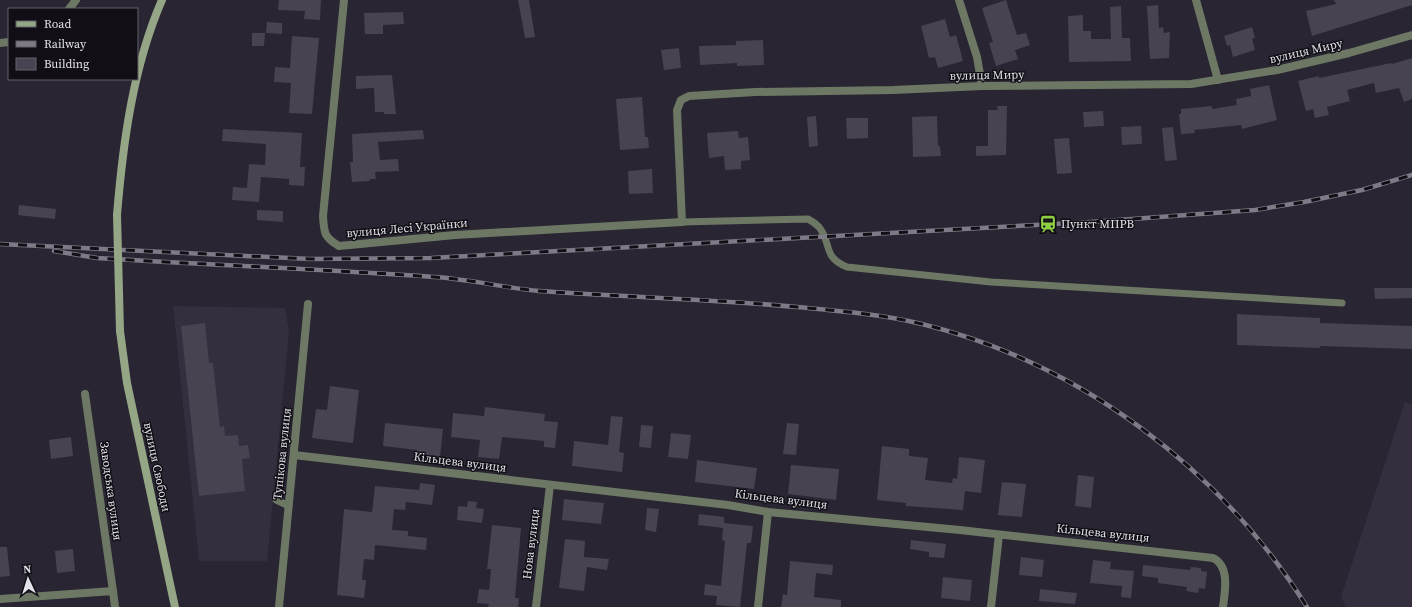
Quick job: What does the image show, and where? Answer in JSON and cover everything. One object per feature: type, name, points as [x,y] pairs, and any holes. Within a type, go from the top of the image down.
[{"type":"main road","name":"вулиця Свободи","points":[[138,77],[162,0]]},
{"type":"main road","name":"вулиця Свободи","points":[[137,80],[127,122],[117,215],[120,331],[127,383],[175,607]]},
{"type":"street","points":[[70,8],[76,0]]},
{"type":"street","name":"вулиця Лесі Українки","points":[[344,0],[323,216],[324,232],[329,240],[339,246],[455,235],[682,222]]},
{"type":"street","points":[[959,0],[977,57],[982,86]]},
{"type":"street","points":[[1196,0],[1218,80]]},
{"type":"street","name":"вулиця Миру","points":[[682,222],[677,110],[681,100],[684,98],[756,92],[893,90],[982,86],[1191,84],[1278,70],[1349,54],[1412,35]]},
{"type":"street","name":"Тупікова вулиця","points":[[279,607],[308,304]]},
{"type":"street","name":"Заводська вулиця","points":[[85,394],[114,607]]},
{"type":"street","name":"Кільцева вулиця","points":[[294,455],[728,505],[768,512],[1213,558],[1217,560],[1224,574],[1223,607]]},
{"type":"street","name":"Нова вулиця","points":[[536,607],[550,484]]},
{"type":"street","points":[[758,607],[768,512]]},
{"type":"street","points":[[991,607],[999,535]]},
{"type":"street","points":[[0,599],[113,591]]},
{"type":"lane","points":[[682,222],[808,219],[819,226],[827,247],[836,262],[847,267],[991,282],[1342,303]]},
{"type":"lane","points":[[276,500],[289,506]]},
{"type":"shaded area","points":[[173,306],[285,308],[289,332],[267,561],[199,561]]},
{"type":"shaded area","points":[[1405,402],[1412,404],[1412,607],[1346,607],[1341,597]]},
{"type":"building","points":[[279,0],[321,0],[320,20],[304,19],[305,11],[278,10]]},
{"type":"building","points":[[518,0],[529,0],[535,37],[525,38]]},
{"type":"building","points":[[1006,0],[1017,35],[1026,33],[1030,45],[1015,50],[1018,59],[996,66],[989,43],[993,42],[982,8]]},
{"type":"building","points":[[1334,0],[1412,0],[1412,5],[1312,36],[1306,11],[1336,4]]},
{"type":"building","points":[[1158,5],[1159,28],[1163,27],[1164,33],[1170,32],[1169,58],[1150,59],[1147,6]]},
{"type":"building","points":[[1121,6],[1122,38],[1130,38],[1131,61],[1069,62],[1068,16],[1083,15],[1083,31],[1091,31],[1091,39],[1111,39],[1110,7]]},
{"type":"building","points":[[403,12],[404,24],[383,25],[383,34],[365,34],[364,13]]},
{"type":"building","points":[[945,19],[950,37],[956,35],[963,61],[938,68],[935,57],[929,58],[921,26]]},
{"type":"building","points":[[267,22],[282,23],[282,34],[266,33]]},
{"type":"building","points":[[1252,27],[1255,38],[1252,39],[1255,50],[1233,57],[1230,45],[1227,46],[1224,36]]},
{"type":"building","points":[[252,33],[265,33],[264,46],[252,46]]},
{"type":"building","points":[[292,36],[319,38],[312,114],[289,113],[291,83],[274,82],[275,67],[290,68]]},
{"type":"building","points":[[763,40],[764,65],[737,66],[737,63],[700,65],[699,46],[736,45],[736,41]]},
{"type":"building","points":[[679,48],[681,68],[664,70],[661,50]]},
{"type":"building","points":[[1412,58],[1412,99],[1404,102],[1399,88],[1376,93],[1374,83],[1347,90],[1350,101],[1327,107],[1329,115],[1315,118],[1313,109],[1306,111],[1298,81],[1392,64]]},
{"type":"building","points":[[392,75],[396,114],[375,112],[374,88],[356,89],[356,76]]},
{"type":"building","points":[[1269,85],[1277,120],[1242,129],[1241,125],[1194,130],[1195,133],[1181,134],[1179,114],[1181,114],[1181,109],[1212,106],[1212,109],[1237,105],[1236,99],[1251,96],[1250,89]]},
{"type":"building","points":[[642,97],[645,137],[648,137],[649,148],[620,150],[616,99]]},
{"type":"building","points":[[997,106],[1007,106],[1006,155],[976,156],[976,146],[988,146],[988,110],[998,110]]},
{"type":"building","points":[[1103,111],[1104,126],[1084,127],[1083,112]]},
{"type":"building","points":[[816,116],[818,146],[809,147],[807,117]]},
{"type":"building","points":[[937,116],[938,146],[940,146],[941,156],[913,157],[912,117]]},
{"type":"building","points":[[846,118],[868,118],[868,138],[847,139]]},
{"type":"building","points":[[1141,126],[1142,144],[1122,145],[1121,127]]},
{"type":"building","points":[[1173,127],[1177,160],[1165,161],[1162,128]]},
{"type":"building","points":[[223,129],[302,133],[300,167],[305,167],[304,186],[289,185],[289,179],[261,177],[259,202],[232,200],[233,187],[247,188],[249,164],[265,165],[266,144],[222,141]]},
{"type":"building","points":[[423,130],[424,139],[378,142],[380,160],[398,159],[399,171],[375,172],[376,179],[370,179],[370,181],[352,182],[350,162],[353,162],[352,134]]},
{"type":"building","points":[[738,131],[739,138],[748,137],[750,160],[741,161],[741,169],[725,170],[724,156],[709,158],[707,133]]},
{"type":"building","points":[[1069,138],[1072,173],[1057,174],[1054,139]]},
{"type":"building","points":[[652,169],[653,193],[629,194],[628,171]]},
{"type":"building","points":[[19,205],[56,209],[55,219],[18,215]]},
{"type":"building","points":[[257,210],[283,211],[283,222],[257,220]]},
{"type":"building","points":[[1374,288],[1412,288],[1412,298],[1375,299]]},
{"type":"building","points":[[1237,314],[1320,318],[1320,323],[1412,326],[1412,349],[1237,345]]},
{"type":"building","points":[[205,323],[209,363],[213,363],[220,427],[224,426],[225,436],[238,435],[239,446],[248,445],[250,458],[242,459],[245,491],[199,496],[181,326]]},
{"type":"building","points":[[330,386],[359,390],[353,443],[312,438],[316,409],[327,410]]},
{"type":"building","points":[[485,407],[545,414],[544,421],[558,422],[555,448],[544,447],[544,441],[502,437],[499,459],[478,457],[480,440],[451,437],[453,413],[484,416]]},
{"type":"building","points":[[611,416],[623,417],[619,452],[624,453],[622,472],[572,466],[574,441],[608,445]]},
{"type":"building","points":[[385,423],[443,429],[440,457],[416,455],[417,450],[383,446]]},
{"type":"building","points":[[787,423],[799,424],[796,455],[783,454]]},
{"type":"building","points":[[641,425],[653,426],[651,448],[639,447]]},
{"type":"building","points":[[671,433],[691,435],[688,459],[668,457]]},
{"type":"building","points":[[71,437],[73,456],[51,459],[49,440]]},
{"type":"building","points":[[882,446],[909,449],[909,456],[928,458],[925,480],[952,483],[953,478],[957,479],[959,457],[985,460],[981,493],[965,491],[963,510],[906,506],[906,503],[877,500]]},
{"type":"building","points":[[697,460],[757,468],[754,489],[695,482]]},
{"type":"building","points":[[791,465],[839,469],[836,500],[788,494]]},
{"type":"building","points":[[1078,475],[1094,477],[1091,508],[1075,506]]},
{"type":"building","points":[[1002,482],[1026,484],[1022,517],[998,515]]},
{"type":"building","points":[[420,483],[435,485],[432,505],[406,502],[405,510],[394,509],[392,530],[408,531],[408,536],[427,538],[426,550],[375,545],[374,560],[364,559],[362,580],[366,580],[364,598],[337,595],[344,509],[372,512],[375,486],[419,490]]},
{"type":"building","points":[[564,499],[604,503],[601,524],[562,520]]},
{"type":"building","points":[[468,501],[477,502],[476,508],[484,509],[482,523],[457,520],[458,506],[467,507]]},
{"type":"building","points":[[647,508],[659,509],[656,532],[645,530]]},
{"type":"building","points":[[699,514],[724,517],[724,523],[753,526],[751,543],[747,543],[740,607],[716,605],[717,596],[704,595],[705,584],[721,586],[725,541],[722,540],[723,528],[698,525]]},
{"type":"building","points":[[492,525],[521,528],[515,598],[519,598],[518,607],[488,607],[489,604],[477,603],[479,589],[489,590],[491,569],[487,569]]},
{"type":"building","points":[[565,539],[585,541],[584,557],[609,559],[607,570],[587,567],[584,591],[559,588]]},
{"type":"building","points":[[911,540],[946,544],[944,558],[929,557],[929,552],[910,549]]},
{"type":"building","points":[[0,547],[7,547],[10,576],[0,577]]},
{"type":"building","points":[[73,549],[75,571],[57,573],[55,551]]},
{"type":"building","points":[[1021,557],[1044,560],[1042,577],[1019,575]]},
{"type":"building","points":[[1093,560],[1111,562],[1110,569],[1134,571],[1131,598],[1121,597],[1122,586],[1090,583]]},
{"type":"building","points":[[790,561],[833,565],[832,575],[816,573],[814,597],[841,600],[841,607],[781,607],[783,594],[787,595]]},
{"type":"building","points":[[1143,565],[1190,570],[1191,567],[1201,568],[1201,571],[1207,572],[1205,589],[1199,588],[1198,593],[1186,591],[1187,587],[1158,583],[1158,578],[1142,576]]},
{"type":"building","points":[[943,577],[972,580],[970,601],[941,598]]},
{"type":"building","points":[[1040,589],[1077,593],[1075,604],[1039,601]]},
{"type":"railway","points":[[0,244],[310,259],[431,258],[1091,222],[1255,210],[1362,190],[1412,175]]},
{"type":"railway","points":[[54,251],[97,258],[434,277],[539,291],[765,304],[860,313],[922,324],[980,342],[1037,365],[1091,394],[1142,428],[1189,467],[1233,510],[1272,557],[1307,607]]},
{"type":"place","name":"Пункт МПРВ","points":[[1048,224]]}]
